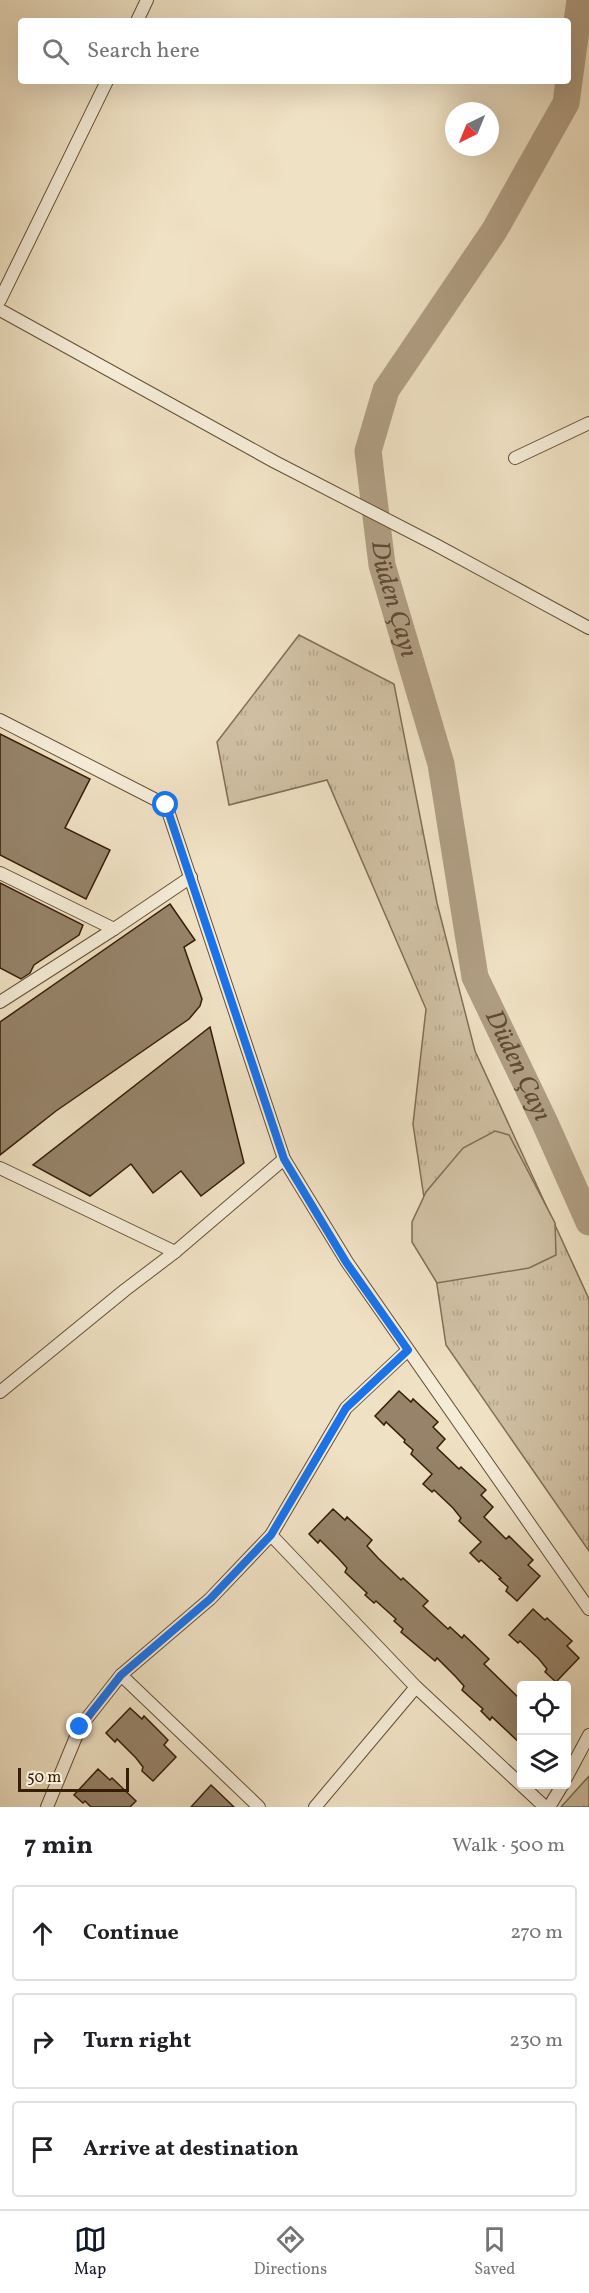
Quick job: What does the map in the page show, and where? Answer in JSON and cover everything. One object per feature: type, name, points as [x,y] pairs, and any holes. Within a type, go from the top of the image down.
[{"type":"street","points":[[138,18],[147,0]]},
{"type":"street","points":[[0,300],[106,84]]},
{"type":"street","points":[[0,310],[327,489],[589,628]]},
{"type":"street","points":[[515,458],[589,423]]},
{"type":"street","points":[[0,720],[166,805],[284,1159],[346,1262],[589,1609]]},
{"type":"street","points":[[0,873],[114,929]]},
{"type":"street","points":[[0,1002],[191,877]]},
{"type":"street","points":[[0,1392],[175,1252],[284,1159]]},
{"type":"street","points":[[0,1168],[175,1252]]},
{"type":"street","points":[[46,1807],[80,1727],[121,1675],[210,1599],[271,1535],[346,1408],[408,1350]]},
{"type":"street","points":[[271,1535],[416,1687],[547,1807],[559,1789]]},
{"type":"street","points":[[121,1675],[259,1807]]},
{"type":"street","points":[[315,1807],[416,1687]]},
{"type":"street","points":[[571,1770],[589,1735]]},
{"type":"green space","points":[[299,635],[394,684],[437,903],[475,1051],[589,1299],[589,1551],[446,1345],[413,1124],[426,1009],[327,780],[229,805],[217,742]]},
{"type":"green space","points":[[495,1131],[509,1135],[555,1223],[556,1255],[529,1268],[437,1283],[412,1242],[412,1222],[426,1192],[463,1148]]},
{"type":"green space","points":[[589,1776],[589,1807],[561,1807]]},
{"type":"building","points":[[0,734],[90,779],[65,828],[110,850],[86,899],[0,855]]},
{"type":"building","points":[[0,883],[83,925],[79,935],[34,965],[30,973],[21,979],[0,968]]},
{"type":"building","points":[[170,904],[195,940],[184,947],[202,999],[200,1006],[189,1019],[56,1111],[0,1155],[0,1022]]},
{"type":"building","points":[[210,1027],[244,1163],[201,1196],[181,1171],[153,1193],[131,1164],[90,1196],[33,1165]]},
{"type":"building","points":[[399,1391],[411,1402],[413,1399],[438,1422],[433,1427],[445,1439],[437,1448],[486,1490],[481,1495],[493,1507],[484,1517],[506,1539],[509,1536],[533,1560],[528,1565],[540,1576],[517,1601],[506,1591],[508,1587],[499,1579],[501,1578],[470,1553],[481,1542],[459,1521],[461,1518],[453,1508],[434,1490],[432,1492],[423,1484],[432,1474],[411,1454],[413,1450],[404,1442],[405,1440],[386,1422],[384,1425],[375,1416]]},
{"type":"building","points":[[333,1509],[345,1520],[347,1517],[372,1540],[367,1546],[378,1558],[428,1601],[423,1606],[448,1629],[450,1627],[462,1638],[464,1635],[489,1659],[484,1664],[517,1696],[517,1740],[492,1717],[490,1720],[481,1711],[483,1709],[462,1690],[464,1686],[437,1658],[435,1661],[401,1632],[403,1629],[394,1621],[396,1619],[376,1601],[374,1603],[365,1595],[367,1593],[345,1572],[347,1568],[339,1559],[320,1540],[318,1543],[309,1534]]},
{"type":"building","points":[[533,1609],[545,1620],[547,1618],[572,1641],[567,1646],[579,1658],[555,1681],[545,1672],[547,1669],[539,1659],[520,1641],[518,1643],[509,1635]]},
{"type":"building","points":[[130,1708],[142,1719],[144,1716],[168,1740],[164,1745],[176,1757],[153,1781],[142,1771],[143,1767],[136,1758],[117,1739],[115,1742],[106,1733]]},
{"type":"building","points":[[98,1769],[110,1780],[112,1778],[136,1801],[130,1807],[91,1807],[74,1795]]},
{"type":"building","points":[[211,1785],[234,1807],[191,1807]]},
{"type":"waterway","name":"Düden Çayı","points":[[571,66],[580,0]]},
{"type":"waterway","name":"Düden Çayı","points":[[569,84],[566,103],[494,231],[386,390],[368,451],[382,565],[441,764],[475,977],[545,1123],[589,1222]]},
{"type":"route","points":[[80,1727],[121,1675],[210,1599],[271,1535],[346,1408],[408,1350],[346,1262],[284,1159],[166,805]]}]
